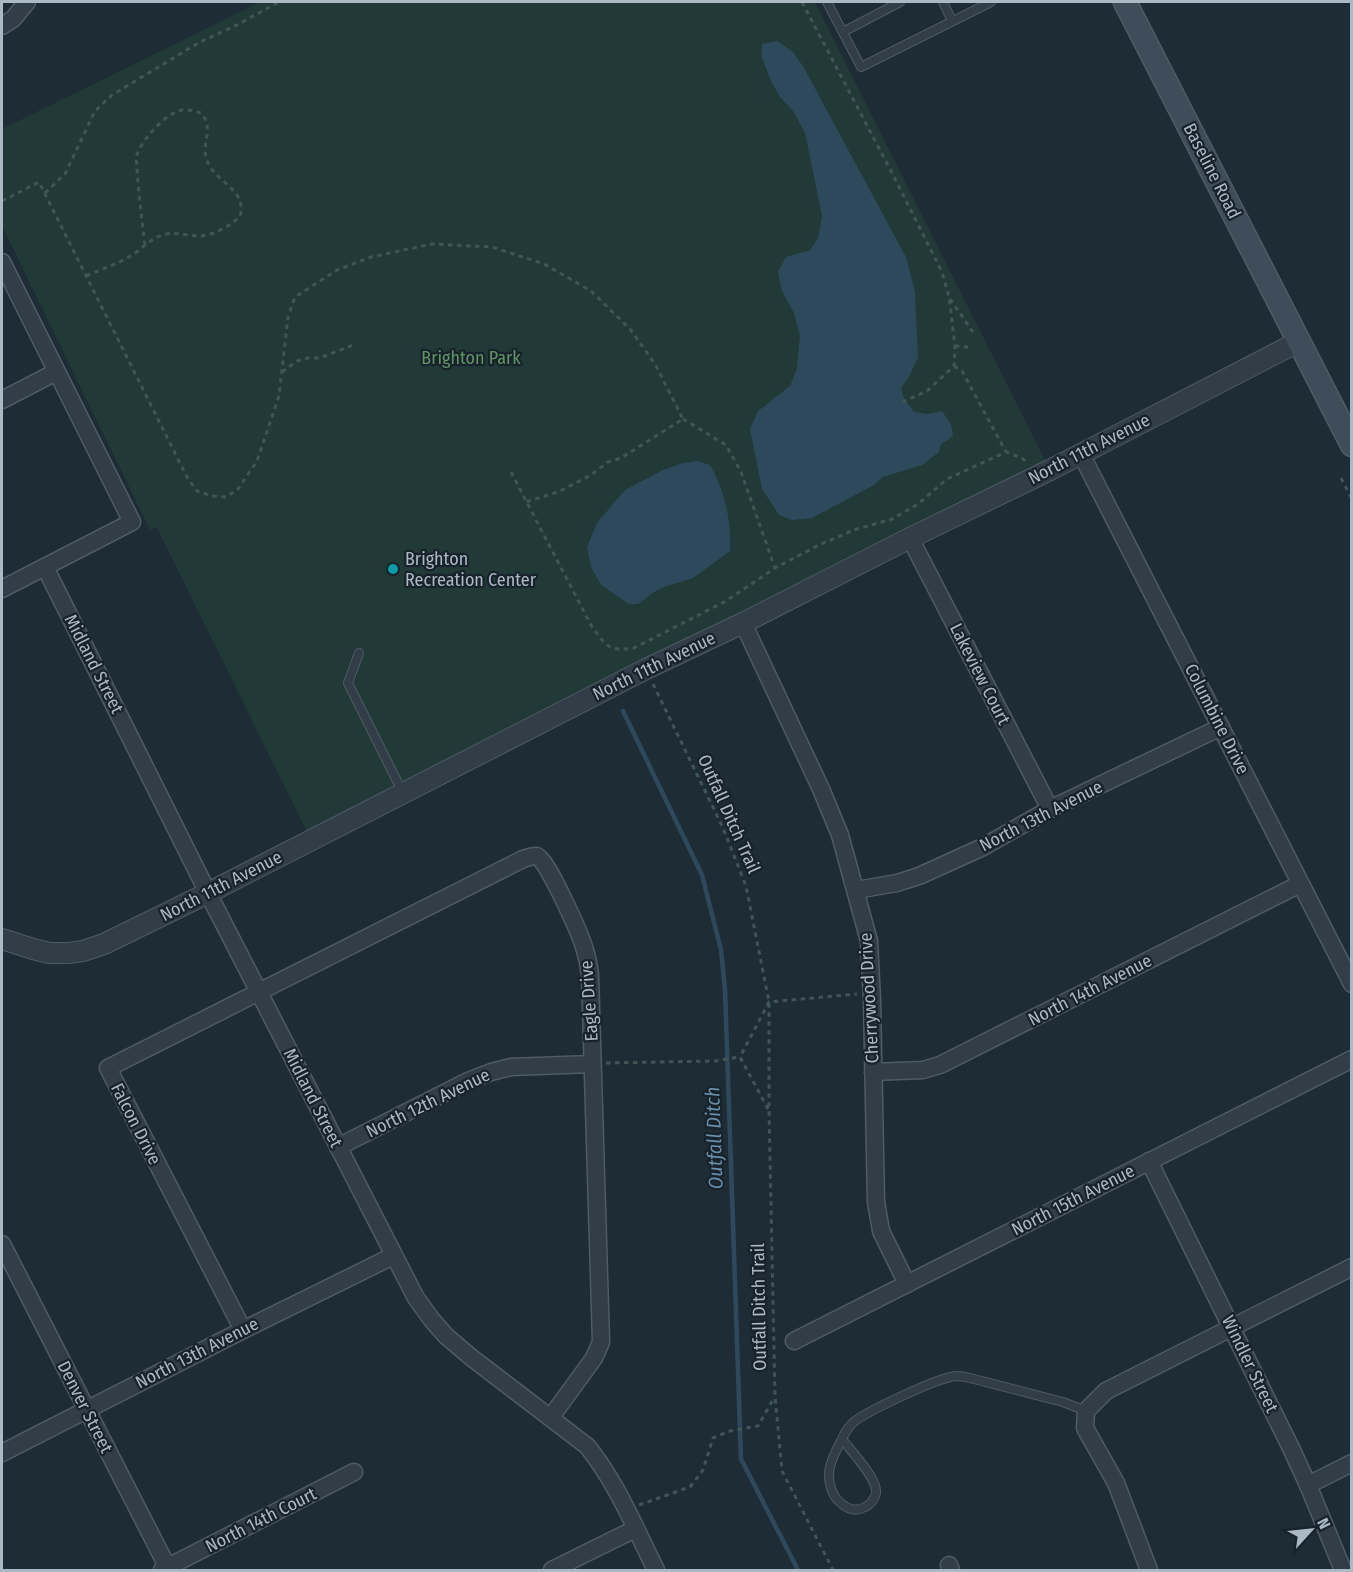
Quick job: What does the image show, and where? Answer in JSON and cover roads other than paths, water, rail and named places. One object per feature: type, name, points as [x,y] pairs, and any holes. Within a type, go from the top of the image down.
[{"type":"main road","name":"Baseline Road","points":[[1125,2],[1352,446]]},
{"type":"street","points":[[2,26],[13,19],[27,2]]},
{"type":"street","points":[[2,262],[132,522],[2,589]]},
{"type":"street","name":"North 11th Avenue","points":[[2,939],[50,953],[83,951],[104,944],[646,669],[1081,454],[1299,341]]},
{"type":"street","points":[[2,400],[56,372]]},
{"type":"street","name":"Columbine Drive","points":[[1081,454],[1352,984]]},
{"type":"street","name":"Lakeview Court","points":[[910,538],[1050,809]]},
{"type":"street","name":"Midland Street","points":[[45,567],[208,893],[416,1298],[446,1336],[587,1446],[601,1463],[656,1570]]},
{"type":"street","name":"Cherrywood Drive","points":[[743,623],[840,835],[869,941],[879,1220],[887,1245],[907,1284]]},
{"type":"street","name":"North 13th Avenue","points":[[856,890],[897,883],[918,876],[982,847],[1050,809],[1221,727]]},
{"type":"street","name":"Eagle Drive","points":[[259,992],[523,860],[534,856],[542,859],[567,906],[584,947],[590,975],[601,1342],[594,1358],[551,1417]]},
{"type":"street","name":"North 14th Avenue","points":[[873,1072],[923,1070],[939,1065],[1300,884]]},
{"type":"street","name":"Falcon Drive","points":[[243,1330],[108,1068],[259,992]]},
{"type":"street","name":"North 15th Avenue","points":[[794,1341],[1352,1059]]},
{"type":"street","name":"North 12th Avenue","points":[[338,1147],[468,1081],[491,1072],[510,1067],[592,1064]]},
{"type":"street","name":"Windler Street","points":[[1149,1161],[1308,1485],[1343,1570]]},
{"type":"street","name":"Denver Street","points":[[2,1244],[6,1263],[86,1410],[166,1570]]},
{"type":"street","name":"North 13th Avenue","points":[[2,1453],[393,1256]]},
{"type":"street","points":[[1149,1570],[1116,1483],[1085,1428],[1086,1411],[1106,1391],[1352,1267]]},
{"type":"street","points":[[1308,1485],[1352,1463]]},
{"type":"street","name":"North 14th Court","points":[[166,1570],[354,1472]]},
{"type":"street","points":[[552,1570],[635,1528]]},
{"type":"lane","points":[[827,2],[861,67],[991,2]]},
{"type":"lane","points":[[843,32],[900,2]]},
{"type":"lane","points":[[943,2],[952,21]]},
{"type":"lane","points":[[359,653],[348,683],[403,793]]},
{"type":"lane","points":[[842,1439],[874,1482],[876,1492],[874,1499],[859,1510],[842,1505],[834,1495],[829,1482],[828,1470],[845,1431],[853,1422],[866,1414],[934,1382],[955,1376],[1053,1399],[1086,1411]]},
{"type":"water","points":[[777,41],[793,52],[803,66],[906,257],[915,292],[918,357],[901,388],[904,398],[914,412],[927,414],[942,411],[951,424],[953,436],[940,445],[939,452],[922,465],[883,477],[874,485],[812,518],[792,520],[779,515],[762,489],[750,429],[758,411],[790,386],[797,368],[800,336],[794,313],[781,289],[778,271],[786,257],[810,250],[818,238],[822,216],[805,133],[793,111],[780,97],[762,58],[762,44]]},
{"type":"water","points":[[697,461],[710,465],[724,496],[730,528],[730,551],[693,578],[664,587],[638,604],[629,604],[601,585],[591,567],[587,547],[597,523],[625,490],[663,470]]},
{"type":"waterway","name":"Outfall Ditch","points":[[623,711],[702,875],[721,950],[725,990],[741,1459],[798,1570]]},
{"type":"place","name":"Brighton Recreation Center","points":[[393,569]]},
{"type":"park label","name":"Brighton Park","points":[[471,358]]}]
